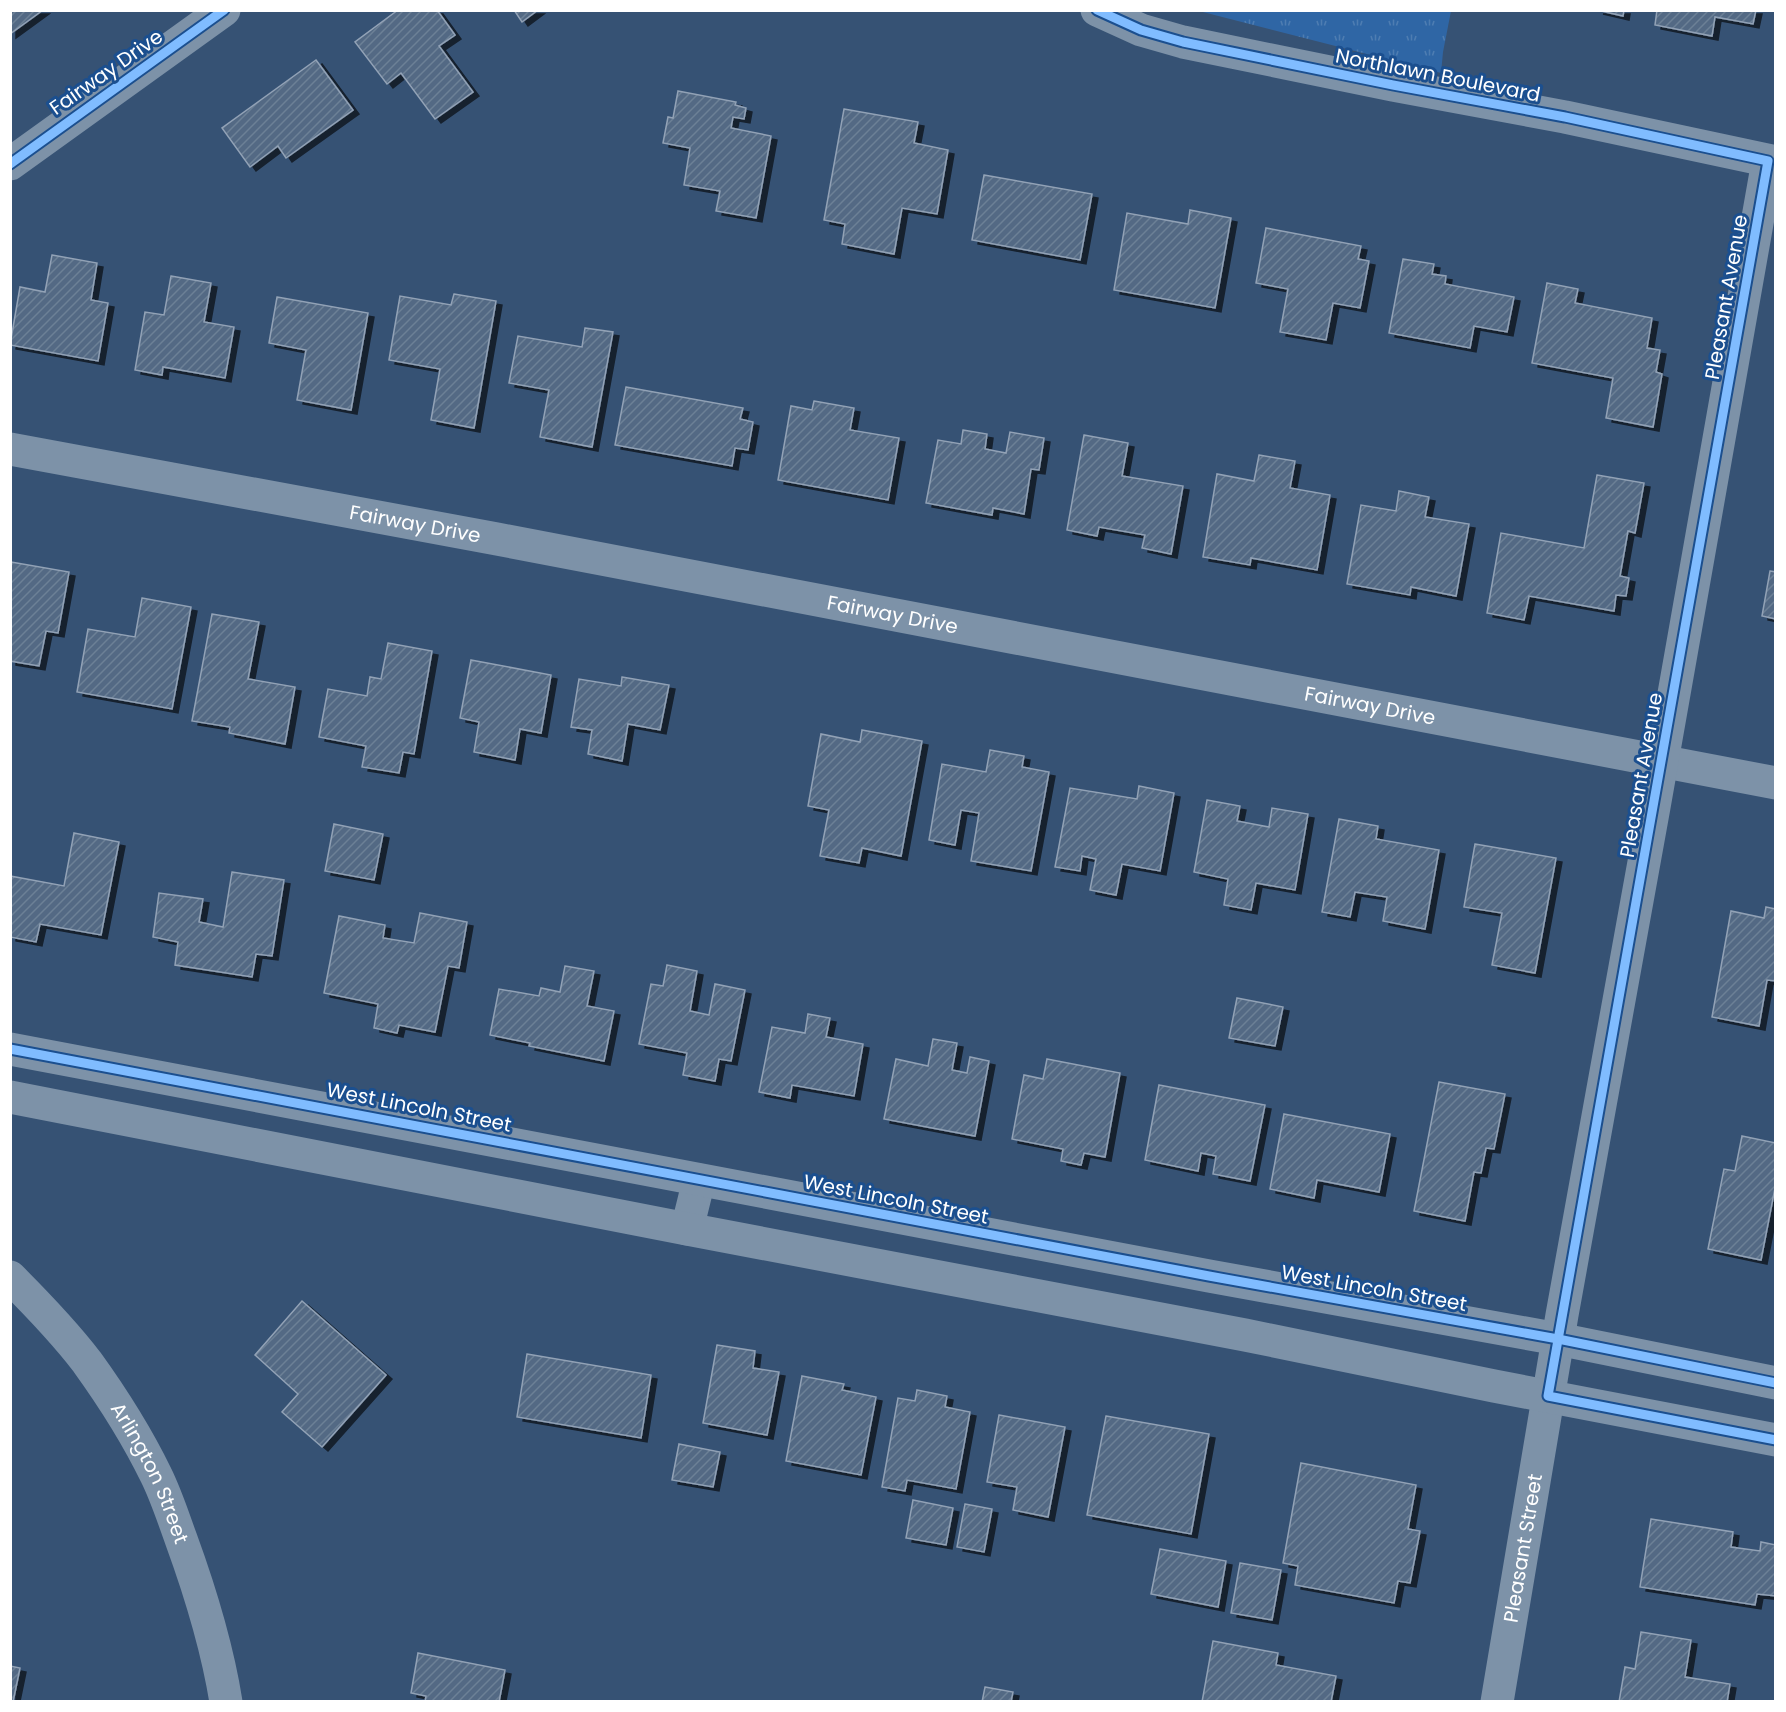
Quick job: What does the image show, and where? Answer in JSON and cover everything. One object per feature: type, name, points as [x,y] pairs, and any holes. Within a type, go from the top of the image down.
[{"type":"street","name":"Fairway Drive","points":[[10,164],[224,10]]},
{"type":"street","name":"Northlawn Boulevard","points":[[1097,10],[1141,30],[1183,42],[1564,117],[1772,161]]},
{"type":"street","name":"Pleasant Avenue","points":[[1548,1396],[1772,161]]},
{"type":"street","name":"Fairway Drive","points":[[10,449],[497,539],[1776,783]]},
{"type":"street","name":"West Lincoln Street","points":[[10,1049],[1209,1276],[1558,1339],[1776,1383]]},
{"type":"street","points":[[10,1097],[1776,1440]]},
{"type":"street","points":[[687,1229],[699,1180]]},
{"type":"street","name":"Arlington Street","points":[[10,1277],[45,1313],[86,1361],[123,1415],[156,1475],[192,1568],[216,1654],[226,1701]]},
{"type":"street","name":"Pleasant Street","points":[[1497,1701],[1548,1396]]},
{"type":"green space","points":[[1199,11],[1451,11],[1441,73]]},
{"type":"building","points":[[10,10],[43,10],[10,34]]},
{"type":"building","points":[[398,10],[437,10],[455,35],[439,46],[473,92],[435,119],[401,73],[387,84],[355,42]]},
{"type":"building","points":[[514,10],[538,10],[522,22]]},
{"type":"building","points":[[1597,10],[1624,10],[1623,16]]},
{"type":"building","points":[[1657,10],[1756,10],[1753,24],[1715,17],[1712,36],[1655,25]]},
{"type":"building","points":[[316,60],[353,110],[286,158],[278,146],[250,167],[222,128]]},
{"type":"building","points":[[678,91],[736,102],[735,105],[746,108],[744,119],[733,117],[731,128],[771,136],[756,218],[716,211],[720,191],[684,185],[690,148],[663,143],[668,117],[673,118]]},
{"type":"building","points":[[844,109],[918,122],[914,143],[948,150],[937,214],[902,208],[894,254],[842,244],[845,224],[824,220]]},
{"type":"building","points":[[984,175],[1092,194],[1080,260],[972,240]]},
{"type":"building","points":[[1190,210],[1231,218],[1215,308],[1114,290],[1127,213],[1188,224]]},
{"type":"building","points":[[1266,228],[1361,246],[1358,259],[1369,261],[1360,308],[1333,303],[1326,340],[1280,332],[1288,289],[1256,283]]},
{"type":"building","points":[[52,255],[97,263],[91,300],[108,303],[98,361],[10,345],[20,287],[45,292]]},
{"type":"building","points":[[1403,259],[1434,264],[1432,274],[1446,276],[1445,284],[1514,297],[1507,332],[1474,326],[1470,348],[1389,333]]},
{"type":"building","points":[[171,276],[211,283],[204,322],[234,327],[225,378],[163,367],[162,375],[135,370],[145,312],[164,315]]},
{"type":"building","points":[[1547,283],[1578,289],[1575,303],[1652,318],[1647,348],[1660,350],[1656,372],[1662,374],[1653,427],[1606,418],[1613,378],[1532,363]]},
{"type":"building","points":[[454,294],[496,301],[474,428],[431,420],[440,369],[389,360],[400,296],[451,305]]},
{"type":"building","points":[[277,297],[368,313],[351,410],[297,400],[306,350],[269,343]]},
{"type":"building","points":[[585,328],[613,332],[592,447],[540,437],[549,390],[509,383],[518,336],[582,347]]},
{"type":"building","points":[[626,387],[743,408],[740,419],[753,422],[748,450],[735,448],[732,466],[615,445]]},
{"type":"building","points":[[814,401],[854,408],[850,430],[899,438],[888,500],[778,480],[791,406],[812,410]]},
{"type":"building","points":[[963,430],[987,434],[985,449],[1006,453],[1010,432],[1044,438],[1039,470],[1031,469],[1024,514],[993,508],[992,515],[926,503],[938,440],[961,444]]},
{"type":"building","points":[[1084,435],[1128,443],[1122,476],[1183,486],[1171,554],[1142,548],[1145,535],[1099,527],[1097,536],[1067,530]]},
{"type":"building","points":[[1259,455],[1295,461],[1290,488],[1330,495],[1317,570],[1251,558],[1250,565],[1203,557],[1217,474],[1254,481]]},
{"type":"building","points":[[1597,475],[1644,483],[1635,533],[1628,531],[1620,576],[1629,578],[1626,596],[1616,595],[1614,611],[1529,596],[1524,620],[1487,613],[1501,533],[1584,548]]},
{"type":"building","points":[[1399,491],[1429,497],[1425,517],[1469,524],[1456,596],[1411,587],[1410,595],[1347,584],[1361,505],[1396,511]]},
{"type":"building","points":[[11,562],[69,572],[58,633],[46,631],[39,666],[10,661]]},
{"type":"building","points":[[1770,571],[1776,572],[1776,619],[1762,616]]},
{"type":"building","points":[[142,598],[191,607],[172,709],[77,692],[88,629],[135,637]]},
{"type":"building","points":[[212,614],[259,622],[248,679],[295,687],[285,744],[229,733],[230,727],[192,721]]},
{"type":"building","points":[[388,643],[432,651],[414,754],[403,752],[399,773],[362,767],[366,746],[319,737],[328,689],[367,696],[370,677],[381,679]]},
{"type":"building","points":[[471,660],[551,675],[541,733],[520,729],[515,760],[474,752],[479,722],[460,718]]},
{"type":"building","points":[[622,677],[669,685],[660,730],[628,724],[622,761],[588,754],[592,730],[571,727],[579,679],[621,686]]},
{"type":"building","points":[[862,730],[922,741],[901,856],[862,848],[859,863],[820,856],[829,810],[808,806],[821,734],[860,742]]},
{"type":"building","points":[[990,750],[1024,756],[1022,767],[1049,772],[1031,871],[971,861],[979,813],[961,810],[955,845],[929,840],[942,764],[986,772]]},
{"type":"building","points":[[1139,786],[1174,793],[1160,871],[1122,864],[1116,895],[1090,890],[1096,859],[1082,856],[1080,871],[1055,867],[1070,788],[1137,799]]},
{"type":"building","points":[[1207,800],[1240,806],[1237,821],[1269,827],[1272,808],[1308,814],[1295,890],[1256,883],[1251,910],[1224,905],[1228,879],[1194,872]]},
{"type":"building","points":[[1339,819],[1378,826],[1376,839],[1439,850],[1425,929],[1383,921],[1387,897],[1355,892],[1350,917],[1322,912]]},
{"type":"building","points":[[334,824],[383,834],[374,880],[325,871]]},
{"type":"building","points":[[74,833],[119,842],[101,935],[40,924],[36,942],[10,937],[10,876],[64,886]]},
{"type":"building","points":[[1475,844],[1556,858],[1535,973],[1492,965],[1502,913],[1464,907]]},
{"type":"building","points":[[232,872],[284,880],[272,956],[256,954],[252,977],[175,965],[178,942],[153,937],[159,893],[203,899],[199,922],[223,927]]},
{"type":"building","points":[[1766,907],[1776,909],[1776,981],[1767,980],[1759,1026],[1712,1017],[1731,911],[1764,918]]},
{"type":"building","points":[[420,913],[467,922],[459,968],[448,966],[435,1032],[399,1025],[397,1033],[374,1028],[378,1004],[324,993],[339,916],[385,925],[383,938],[414,943]]},
{"type":"building","points":[[667,965],[697,971],[690,1011],[709,1015],[715,984],[745,990],[731,1061],[719,1059],[715,1081],[683,1075],[687,1053],[639,1044],[651,984],[663,986]]},
{"type":"building","points":[[565,966],[594,971],[587,1006],[614,1011],[604,1061],[529,1046],[530,1043],[490,1035],[499,989],[539,996],[541,988],[560,992]]},
{"type":"building","points":[[1237,998],[1283,1007],[1275,1046],[1229,1038]]},
{"type":"building","points":[[808,1014],[830,1018],[826,1037],[863,1044],[854,1096],[792,1085],[790,1098],[759,1092],[772,1027],[805,1033]]},
{"type":"building","points":[[933,1039],[957,1043],[952,1070],[967,1073],[970,1057],[989,1061],[975,1136],[884,1119],[896,1059],[928,1066]]},
{"type":"building","points":[[1047,1059],[1120,1073],[1105,1157],[1084,1153],[1081,1165],[1061,1161],[1063,1149],[1012,1139],[1024,1075],[1043,1079]]},
{"type":"building","points":[[1439,1082],[1505,1094],[1494,1149],[1486,1148],[1481,1173],[1474,1172],[1465,1221],[1414,1211]]},
{"type":"building","points":[[1159,1085],[1265,1105],[1250,1181],[1213,1174],[1216,1156],[1201,1153],[1198,1171],[1145,1160]]},
{"type":"building","points":[[1284,1114],[1390,1134],[1379,1192],[1317,1180],[1314,1198],[1270,1189]]},
{"type":"building","points":[[1742,1136],[1776,1143],[1776,1183],[1761,1260],[1708,1249],[1724,1169],[1735,1171]]},
{"type":"building","points":[[302,1301],[386,1375],[322,1447],[282,1412],[298,1394],[255,1355]]},
{"type":"building","points":[[717,1345],[755,1351],[753,1368],[779,1372],[767,1435],[703,1423]]},
{"type":"building","points":[[527,1354],[651,1375],[641,1438],[517,1417]]},
{"type":"building","points":[[802,1376],[844,1384],[842,1390],[876,1397],[861,1475],[786,1461]]},
{"type":"building","points":[[917,1390],[947,1396],[945,1407],[970,1412],[956,1489],[907,1480],[905,1491],[882,1487],[898,1398],[915,1401]]},
{"type":"building","points":[[999,1415],[1065,1427],[1048,1517],[1013,1510],[1017,1487],[987,1482]]},
{"type":"building","points":[[1106,1416],[1209,1434],[1191,1534],[1087,1515]]},
{"type":"building","points":[[679,1444],[720,1452],[713,1487],[672,1480]]},
{"type":"building","points":[[1301,1463],[1416,1485],[1408,1529],[1420,1531],[1410,1583],[1398,1581],[1394,1603],[1295,1585],[1298,1566],[1283,1563]]},
{"type":"building","points":[[913,1500],[953,1508],[946,1545],[906,1538]]},
{"type":"building","points":[[965,1504],[992,1509],[984,1552],[957,1547]]},
{"type":"building","points":[[1651,1519],[1733,1532],[1731,1547],[1760,1551],[1761,1542],[1776,1545],[1776,1596],[1757,1594],[1755,1605],[1640,1587]]},
{"type":"building","points":[[1160,1549],[1226,1561],[1218,1607],[1151,1594]]},
{"type":"building","points":[[1240,1563],[1281,1570],[1272,1620],[1231,1613]]},
{"type":"building","points":[[1641,1632],[1691,1640],[1685,1677],[1730,1684],[1727,1702],[1619,1702],[1625,1667],[1635,1669]]},
{"type":"building","points":[[1213,1641],[1278,1653],[1276,1665],[1336,1676],[1331,1702],[1202,1702]]},
{"type":"building","points":[[418,1653],[505,1670],[499,1702],[425,1702],[426,1696],[411,1693]]},
{"type":"building","points":[[10,1666],[20,1668],[13,1702],[10,1702]]},
{"type":"building","points":[[985,1687],[1013,1692],[1011,1702],[982,1702]]},
{"type":"cycle path","points":[[10,164],[224,10]]},
{"type":"cycle path","points":[[1097,10],[1141,30],[1183,42],[1565,117],[1768,161],[1548,1396],[1776,1440]]},
{"type":"cycle path","points":[[10,1049],[1209,1276],[1558,1339],[1776,1383]]}]
